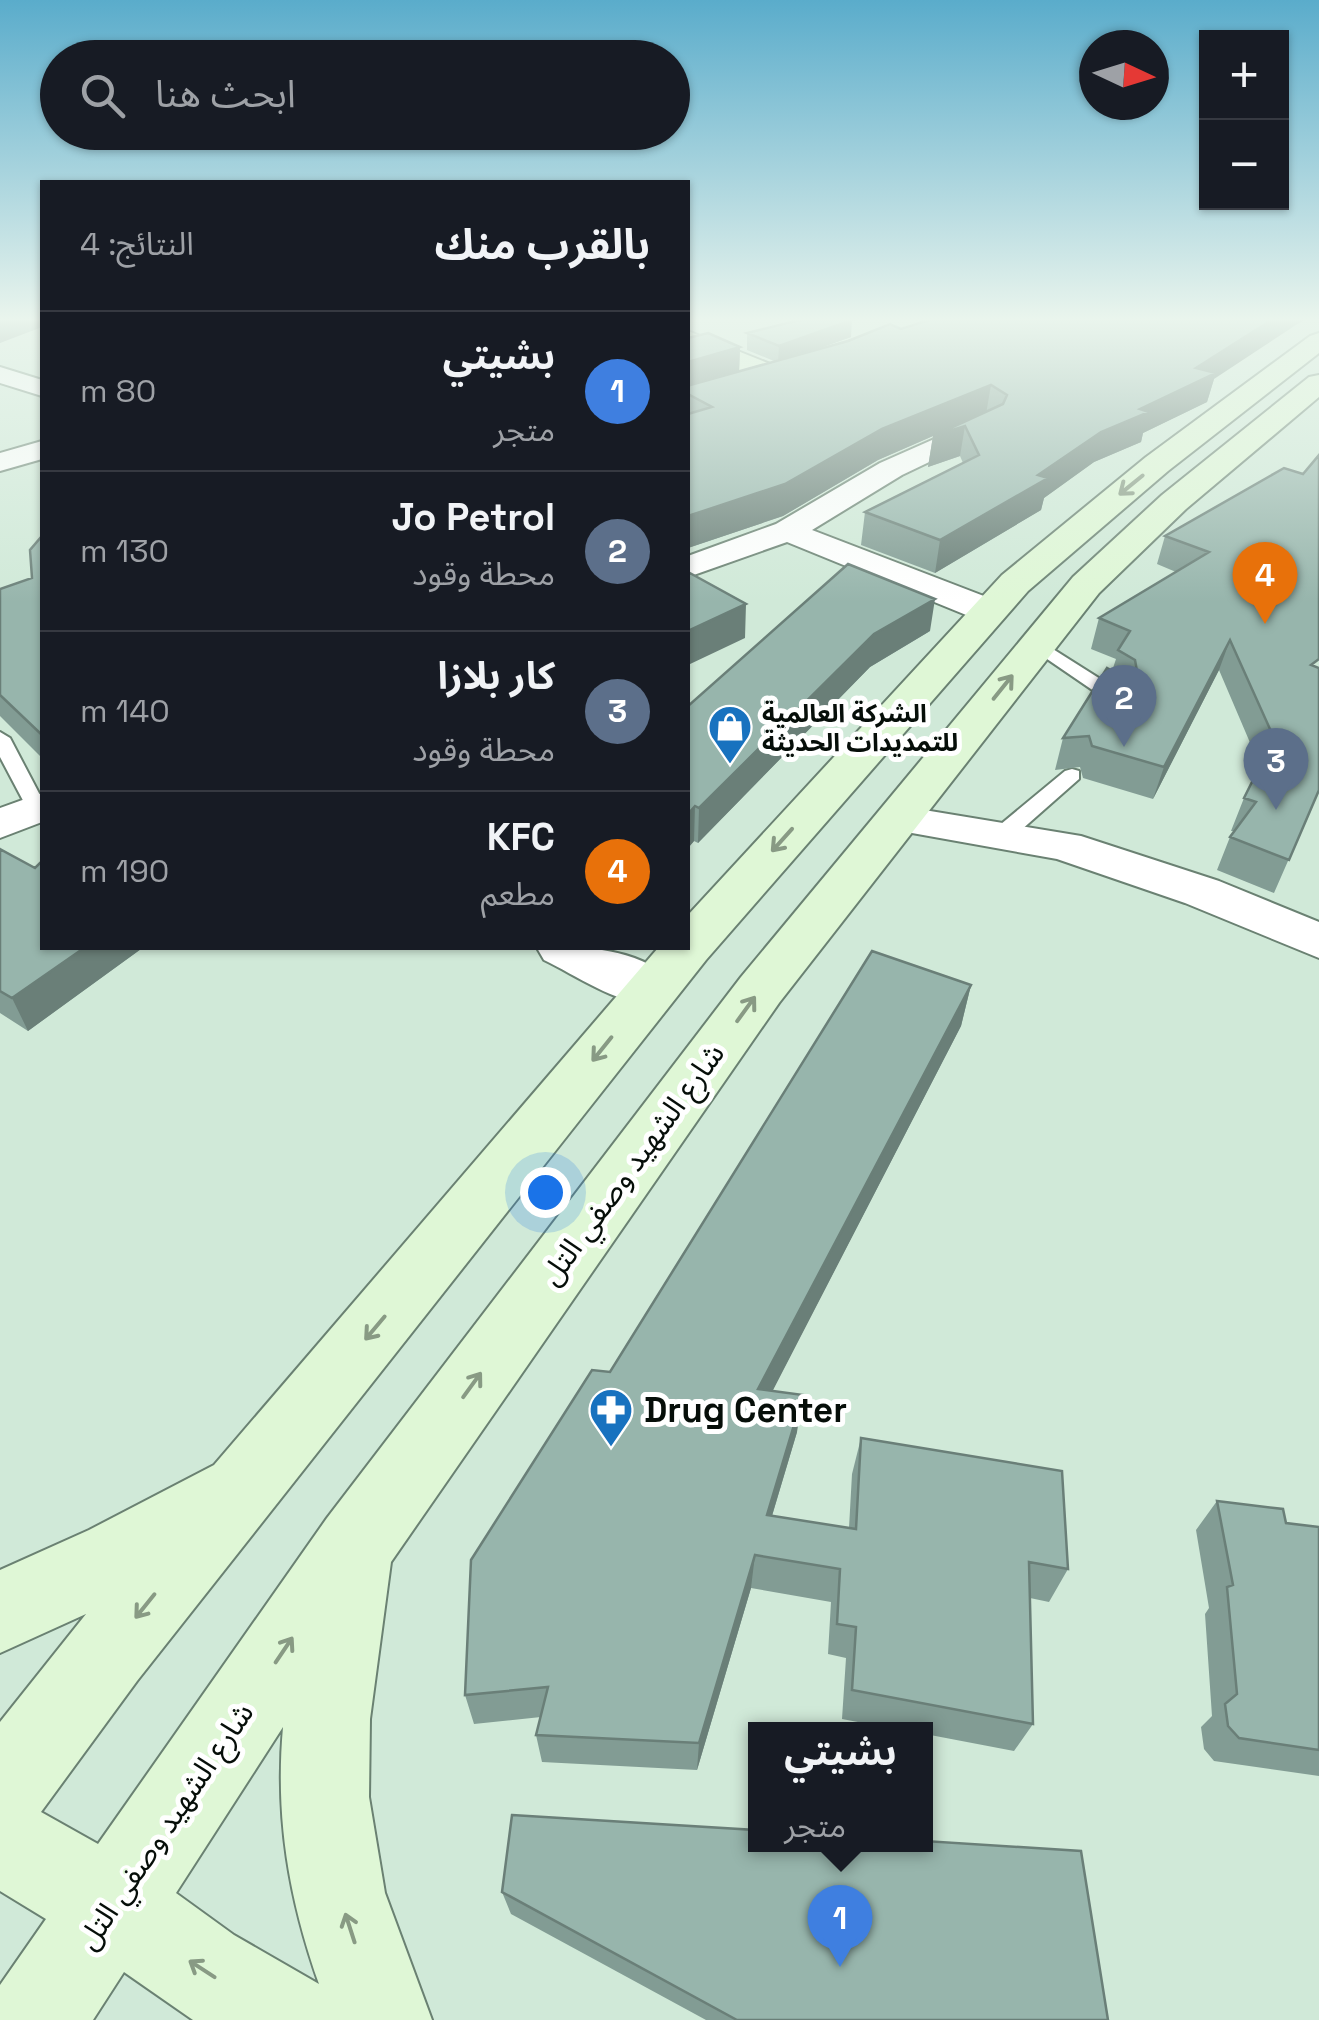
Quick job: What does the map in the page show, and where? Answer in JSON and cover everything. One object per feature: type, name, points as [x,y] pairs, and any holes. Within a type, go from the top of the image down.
[{"type":"main road","points":[[690,944],[989,611],[1072,532],[1226,413]]},
{"type":"main road","name":"شارع الشهيد وصفي التل","points":[[35,2020],[355,1546],[760,990],[1086,585],[1127,544],[1284,413]]},
{"type":"main road","points":[[0,1793],[243,1486],[675,961]]},
{"type":"main road","points":[[0,1612],[117,1558],[243,1486]]},
{"type":"main road","points":[[355,1546],[330,1683],[323,1758],[326,1818],[333,1874],[382,2020]]},
{"type":"main road","points":[[0,1839],[111,1904],[200,1969],[285,2020]]},
{"type":"street","points":[[690,566],[788,531],[891,469],[984,424]]},
{"type":"street","points":[[0,462],[40,451]]},
{"type":"street","points":[[788,531],[989,611]]},
{"type":"street","points":[[900,818],[1065,846],[1114,860],[1319,941]]},
{"type":"street","points":[[579,950],[675,961]]},
{"type":"lane","points":[[1037,644],[1117,698]]},
{"type":"lane","points":[[0,738],[27,813]]},
{"type":"lane","points":[[1003,834],[1072,775]]},
{"type":"building","points":[[690,413],[921,413],[882,429],[785,484],[690,515]]},
{"type":"building","points":[[983,413],[1146,413],[1101,432],[1038,475],[1048,478],[940,540],[865,512],[979,455],[965,426],[933,436]]},
{"type":"building","points":[[1319,455],[1319,659],[1311,665],[1319,668],[1319,790],[1289,860],[1230,837],[1256,802],[1244,798],[1274,738],[1230,640],[1164,767],[1092,746],[1089,736],[1063,738],[1107,668],[1119,675],[1137,671],[1135,660],[1118,650],[1130,631],[1099,618],[1209,552],[1165,536],[1284,468],[1303,474]]},
{"type":"building","points":[[40,538],[40,733],[0,695],[0,589],[32,578],[30,550]]},
{"type":"building","points":[[848,564],[935,599],[874,634],[699,808],[695,806],[690,812],[690,704]]},
{"type":"building","points":[[690,573],[746,604],[690,630]]},
{"type":"building","points":[[0,849],[35,868],[40,863],[40,950],[81,950],[12,998],[0,991]]},
{"type":"building","points":[[872,951],[971,985],[758,1389],[803,1395],[767,1515],[856,1529],[861,1438],[1062,1471],[1068,1569],[1029,1562],[1033,1724],[852,1690],[856,1627],[837,1624],[840,1569],[755,1555],[699,1743],[536,1735],[548,1687],[465,1695],[471,1560],[592,1370],[610,1372]]},
{"type":"building","points":[[1217,1501],[1283,1509],[1286,1523],[1319,1527],[1319,1750],[1239,1738],[1228,1726],[1225,1704],[1237,1694],[1227,1587],[1233,1585]]},
{"type":"building","points":[[512,1815],[748,1830],[748,1852],[933,1852],[933,1842],[1081,1851],[1108,2020],[737,2020],[502,1892]]},
{"type":"place","name":"KFC","points":[[1265,624]]},
{"type":"place","name":"Jo Petrol","points":[[1124,747]]},
{"type":"place","name":"الشركة العالمية للتمديدات الحديثة","points":[[730,765]]},
{"type":"place","name":"كار بلازا","points":[[1276,810]]},
{"type":"place","name":"Drug Center","points":[[611,1448]]},
{"type":"place","name":"بشيتي","points":[[840,1967]]}]
